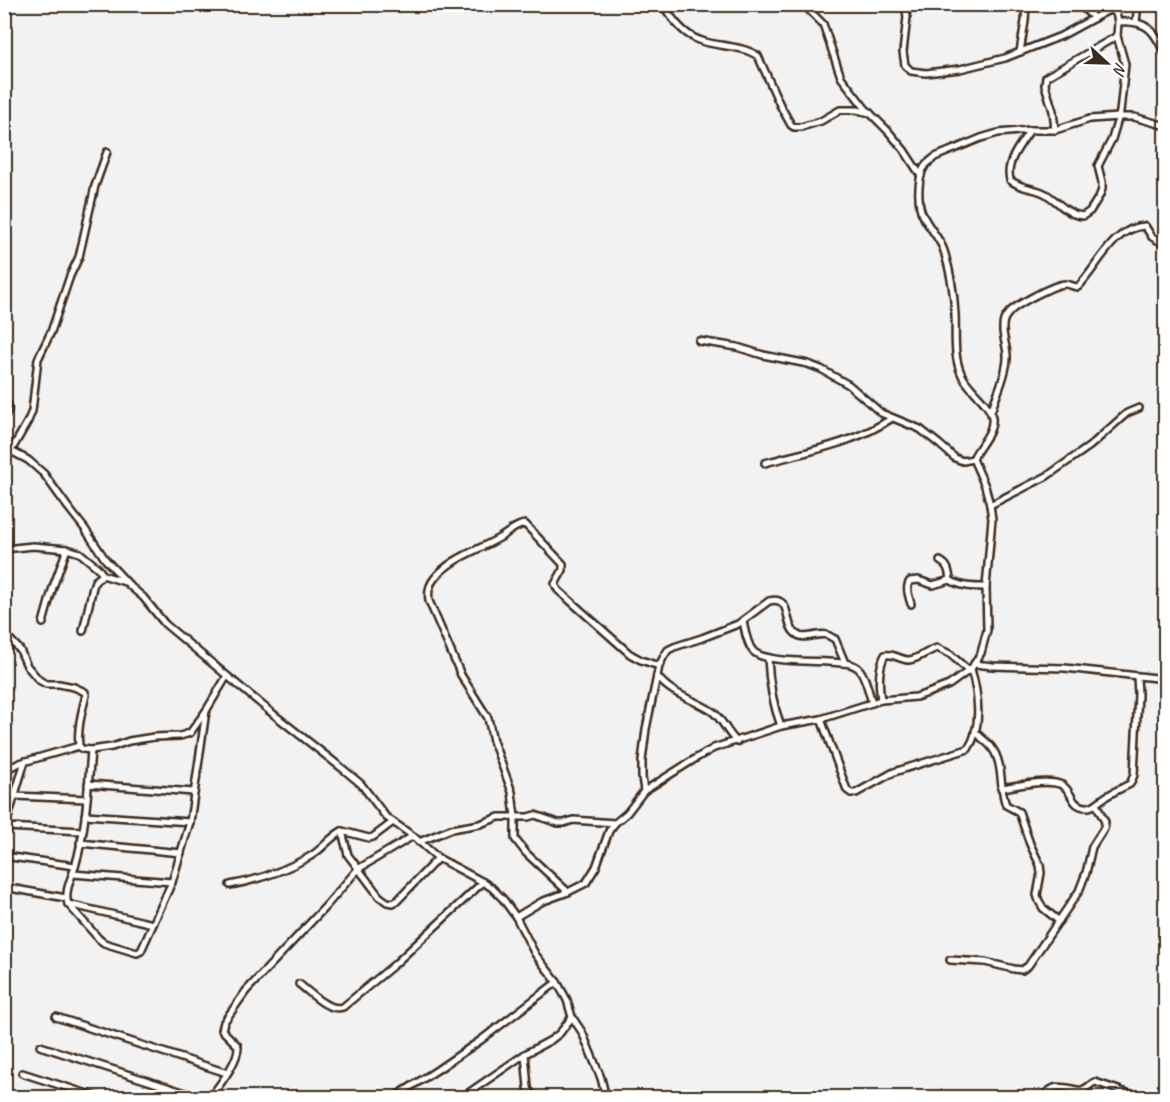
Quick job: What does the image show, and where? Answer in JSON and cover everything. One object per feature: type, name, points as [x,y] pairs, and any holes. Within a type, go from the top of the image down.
[{"type":"street","points":[[662,4],[682,29],[692,37],[742,49],[758,56],[780,105],[794,127],[820,121],[840,110],[870,113]]},
{"type":"street","points":[[803,4],[823,24],[842,77],[861,103],[904,150],[921,176]]},
{"type":"street","points":[[905,4],[903,58],[905,65],[910,71],[926,73],[960,69],[1005,58],[1061,36],[1105,12],[1116,12],[1117,36],[1125,64],[1119,117],[1112,139],[1098,166],[1102,189],[1100,195],[1090,211],[1083,216],[1070,213],[1045,194],[1023,188],[1010,180],[1008,174],[1010,164],[1030,130]]},
{"type":"street","points":[[1020,52],[1026,4]]},
{"type":"street","points":[[1079,4],[1094,18]]},
{"type":"street","points":[[1136,22],[1138,4]]},
{"type":"street","points":[[1118,22],[1143,24],[1154,33],[1166,56]]},
{"type":"street","points":[[1055,130],[1053,111],[1045,86],[1046,77],[1117,36]]},
{"type":"street","points":[[991,412],[966,382],[959,368],[949,271],[942,245],[920,207],[921,176],[925,166],[930,161],[969,143],[998,134],[1055,130],[1090,119],[1119,117],[1146,120],[1166,126]]},
{"type":"street","points":[[11,451],[32,411],[38,359],[51,332],[79,256],[95,186],[107,152]]},
{"type":"street","points":[[516,916],[586,883],[596,867],[609,831],[644,791],[706,752],[781,726],[821,719],[872,702],[916,697],[949,685],[971,668],[981,653],[986,637],[986,587],[992,519],[985,486],[974,459],[992,423],[991,412],[1003,378],[1007,359],[1003,324],[1007,315],[1027,300],[1055,287],[1064,284],[1078,287],[1114,242],[1129,230],[1145,226],[1152,237],[1166,244]]},
{"type":"street","points":[[699,341],[808,364],[849,385],[881,413],[920,429],[955,458],[963,461],[974,459]]},
{"type":"street","points":[[4,400],[8,405],[4,417]]},
{"type":"street","points":[[990,505],[1047,476],[1090,446],[1127,412],[1139,408]]},
{"type":"street","points":[[765,463],[807,453],[864,435],[892,418]]},
{"type":"street","points":[[4,449],[28,460],[44,474],[100,552],[165,624],[344,769],[361,784],[380,810],[393,822],[438,858],[483,882],[503,899],[516,916],[535,954],[557,982],[567,1000],[572,1017],[582,1032],[601,1078],[606,1098]]},
{"type":"street","points":[[568,892],[515,839],[512,792],[492,741],[488,718],[460,675],[429,601],[429,590],[435,578],[449,566],[502,537],[518,525],[525,524],[562,564],[563,570],[555,585],[558,590],[630,654],[659,666]]},
{"type":"street","points":[[4,549],[33,546],[68,549],[80,553],[99,568],[103,575],[127,583]]},
{"type":"street","points":[[43,623],[59,568],[68,549]]},
{"type":"street","points":[[940,561],[948,567],[950,580]]},
{"type":"street","points":[[83,631],[95,581],[103,575]]},
{"type":"street","points":[[911,604],[907,588],[910,581],[918,580],[933,585],[950,580],[963,586],[986,587]]},
{"type":"street","points":[[644,791],[642,761],[646,729],[659,666],[668,650],[738,624],[769,601],[774,600],[779,601],[785,607],[792,631],[797,635],[805,637],[826,634],[836,639],[844,663]]},
{"type":"street","points":[[743,621],[752,650],[758,655],[800,661],[844,663],[860,669],[872,702]]},
{"type":"street","points":[[4,633],[21,650],[27,666],[39,680],[46,684],[74,687],[85,692],[79,746]]},
{"type":"street","points":[[881,700],[881,667],[885,655],[890,654],[908,660],[937,648],[971,668],[993,666],[1065,668],[1166,679]]},
{"type":"street","points":[[768,658],[770,686],[781,726]]},
{"type":"street","points":[[821,719],[847,789],[851,793],[856,793],[894,772],[968,749],[975,731],[977,703],[976,686],[971,668]]},
{"type":"street","points":[[4,770],[25,761],[79,746],[82,749],[91,750],[146,738],[180,736],[190,733],[227,676]]},
{"type":"street","points":[[657,676],[668,688],[702,705],[719,717],[729,735],[736,742]]},
{"type":"street","points":[[1001,788],[1053,783],[1062,785],[1069,791],[1075,803],[1091,807],[1109,794],[1130,784],[1137,704],[1137,676]]},
{"type":"street","points":[[67,901],[104,943],[137,953],[141,951],[172,882],[190,822],[206,711]]},
{"type":"street","points":[[975,731],[993,749],[1006,805],[1019,812],[1040,865],[1037,895],[1039,902],[1059,921]]},
{"type":"street","points":[[67,901],[85,815],[91,750]]},
{"type":"street","points":[[25,761],[5,829],[82,831]]},
{"type":"street","points":[[88,784],[194,792]]},
{"type":"street","points":[[15,796],[87,799]]},
{"type":"street","points":[[950,960],[985,962],[1022,970],[1028,966],[1079,891],[1092,847],[1104,828],[1105,822],[1096,804]]},
{"type":"street","points":[[85,815],[190,822]]},
{"type":"street","points":[[419,842],[451,829],[480,824],[499,817],[535,815],[558,823],[573,820],[615,823]]},
{"type":"street","points":[[230,885],[278,873],[310,857],[334,835],[342,831],[369,838],[393,822]]},
{"type":"street","points":[[342,831],[348,855],[387,902],[397,901],[438,858]]},
{"type":"street","points":[[210,1098],[238,1052],[238,1046],[222,1030],[224,1022],[246,991],[358,869],[412,836]]},
{"type":"street","points":[[80,843],[181,853]]},
{"type":"street","points":[[4,856],[75,866]]},
{"type":"street","points":[[72,874],[172,882]]},
{"type":"street","points":[[299,984],[330,1008],[343,1007],[395,964],[483,882]]},
{"type":"street","points":[[4,887],[153,924]]},
{"type":"street","points":[[393,1098],[481,1040],[557,982]]},
{"type":"street","points":[[56,1017],[227,1073]]},
{"type":"street","points":[[461,1098],[525,1054],[551,1040],[560,1033],[572,1017]]},
{"type":"street","points":[[40,1046],[201,1098]]},
{"type":"street","points":[[525,1054],[528,1088],[534,1098]]},
{"type":"street","points":[[22,1073],[100,1098]]},
{"type":"street","points":[[1042,1098],[1053,1088],[1082,1090],[1095,1082],[1133,1095],[1166,1097]]},
{"type":"street","points":[[219,1098],[220,1083]]}]
